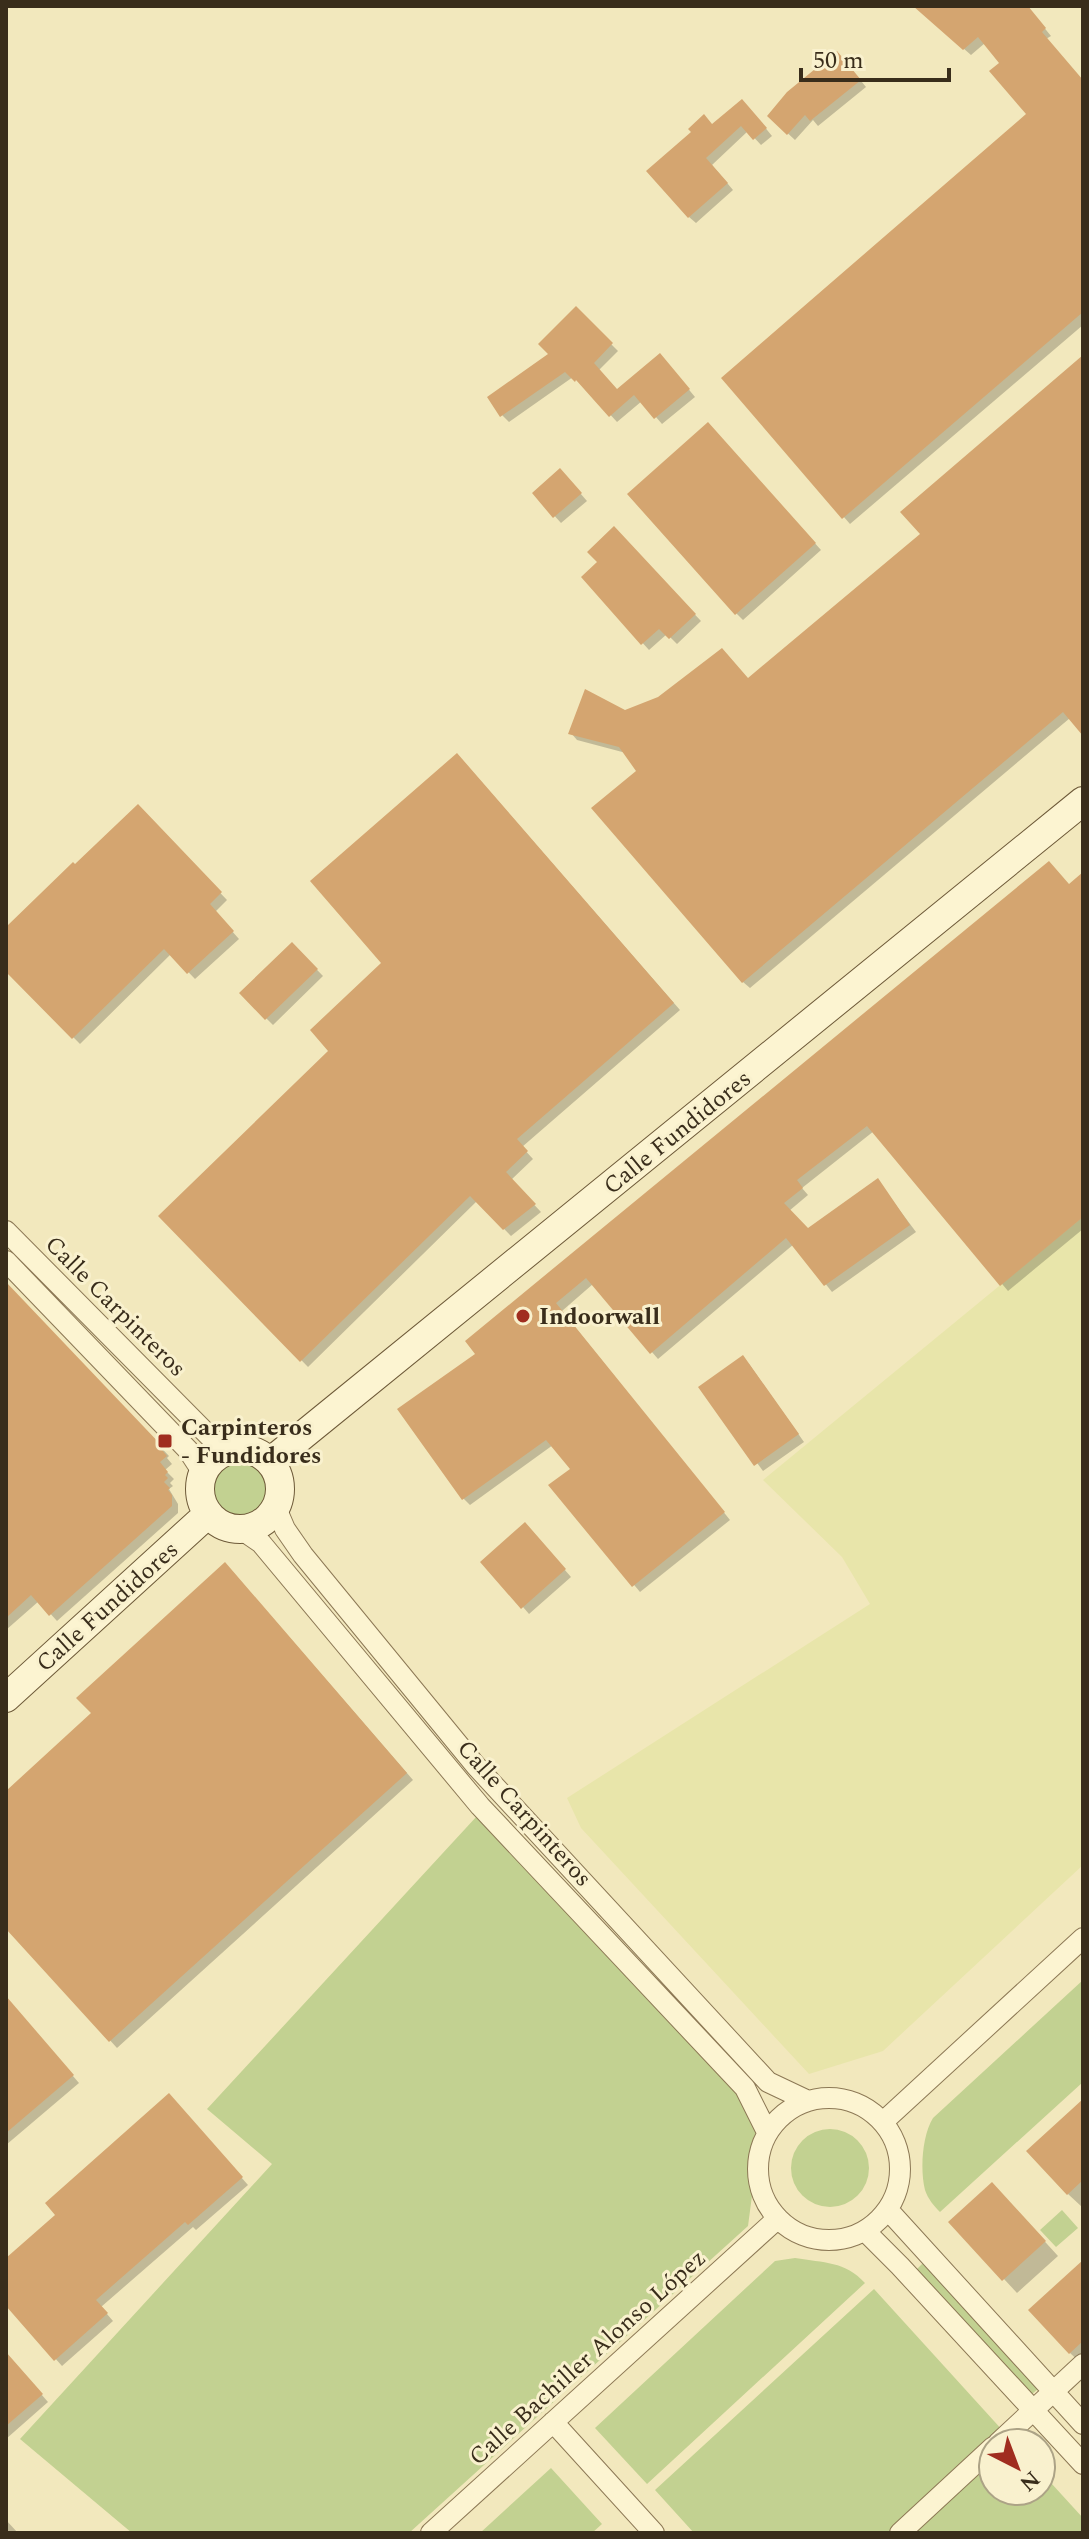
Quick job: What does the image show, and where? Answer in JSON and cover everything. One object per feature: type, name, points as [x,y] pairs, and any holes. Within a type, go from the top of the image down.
[{"type":"street","name":"Calle Fundidores","points":[[270,1462],[1083,801]]},
{"type":"street","name":"Calle Carpinteros","points":[[6,1231],[224,1451]]},
{"type":"street","name":"Calle Carpinteros","points":[[6,1261],[188,1450],[203,1473]]},
{"type":"street","points":[[243,1449],[256,1452],[270,1462],[281,1487],[276,1508],[262,1524],[242,1530],[223,1526],[208,1514],[201,1501],[200,1487],[203,1473],[213,1460],[224,1451],[243,1449]]},
{"type":"street","name":"Calle Carpinteros","points":[[276,1508],[285,1529],[303,1555],[476,1766],[768,2082],[806,2100]]},
{"type":"street","name":"Calle Fundidores","points":[[6,1698],[208,1514]]},
{"type":"street","name":"Calle Carpinteros","points":[[242,1530],[261,1543],[480,1806],[745,2088],[767,2132]]},
{"type":"street","points":[[884,2121],[1083,1938]]},
{"type":"street","points":[[824,2097],[850,2099],[884,2121],[899,2149],[901,2180],[889,2211],[866,2232],[831,2242],[802,2237],[777,2219],[765,2204],[757,2166],[767,2132],[781,2115],[806,2100],[824,2097]]},
{"type":"street","points":[[889,2211],[1083,2424]]},
{"type":"street","name":"Calle Bachiller Alonso López","points":[[431,2533],[777,2219]]},
{"type":"street","points":[[866,2232],[1083,2464]]},
{"type":"street","points":[[1015,2427],[1083,2364]]},
{"type":"street","points":[[553,2422],[654,2533]]},
{"type":"street","points":[[900,2533],[977,2462]]},
{"type":"shaded area","points":[[1083,1217],[1083,1865],[883,2051],[809,2074],[581,1828],[567,1798],[870,1604],[842,1557],[763,1480]]},
{"type":"green space","points":[[241,1462],[260,1470],[268,1489],[260,1508],[241,1516],[222,1508],[214,1489],[222,1470]]},
{"type":"green space","points":[[477,1816],[762,2120],[748,2226],[409,2533],[132,2533],[20,2439],[272,2164],[207,2109]]},
{"type":"green space","points":[[1083,1980],[1083,2082],[940,2212],[931,2202],[923,2182],[924,2143],[933,2118]]},
{"type":"green space","points":[[830,2129],[845,2132],[858,2140],[866,2153],[869,2168],[866,2183],[858,2196],[845,2204],[830,2207],[815,2204],[802,2196],[794,2183],[791,2168],[794,2153],[802,2140],[815,2132]]},
{"type":"green space","points":[[1062,2210],[1078,2228],[1056,2247],[1040,2230]]},
{"type":"green space","points":[[795,2258],[842,2267],[865,2283],[647,2484],[595,2428],[775,2261]]},
{"type":"green space","points":[[923,2263],[1038,2389],[1032,2394],[917,2269]]},
{"type":"green space","points":[[874,2289],[999,2427],[977,2427],[977,2507],[1057,2507],[1057,2490],[1083,2518],[1083,2533],[694,2533],[655,2490]]},
{"type":"green space","points":[[551,2468],[602,2524],[592,2533],[480,2533]]},
{"type":"building","points":[[913,6],[1028,6],[1046,28],[1042,32],[1083,80],[1083,312],[842,519],[721,378],[1026,114],[989,71],[999,63],[978,37],[963,50]]},
{"type":"building","points":[[837,51],[861,80],[810,121],[805,115],[787,135],[767,116],[787,92]]},
{"type":"building","points":[[742,99],[767,128],[753,140],[741,126],[706,158],[728,183],[688,218],[646,171],[691,132],[688,129],[704,114],[712,124]]},
{"type":"building","points":[[576,306],[613,343],[594,363],[617,389],[660,353],[690,389],[654,419],[634,395],[609,417],[565,372],[500,417],[487,397],[548,354],[538,344]]},
{"type":"building","points":[[1083,355],[1083,736],[1063,712],[742,983],[591,808],[636,771],[619,747],[568,734],[585,689],[625,710],[658,697],[722,648],[748,678],[920,534],[900,512]]},
{"type":"building","points":[[708,422],[816,543],[735,615],[627,494]]},
{"type":"building","points":[[560,468],[582,493],[553,518],[532,493]]},
{"type":"building","points":[[614,526],[696,614],[669,639],[659,629],[641,645],[581,577],[597,562],[587,552]]},
{"type":"building","points":[[457,753],[674,1003],[517,1139],[528,1151],[506,1172],[536,1204],[503,1230],[470,1196],[300,1362],[158,1216],[328,1051],[310,1030],[381,963],[310,881]]},
{"type":"building","points":[[138,804],[222,892],[210,904],[234,931],[187,974],[164,949],[72,1039],[6,972],[6,927]]},
{"type":"building","points":[[1049,861],[1069,884],[1083,872],[1083,1217],[1000,1286],[867,1126],[797,1180],[803,1188],[784,1203],[808,1228],[878,1178],[910,1225],[824,1286],[786,1238],[650,1354],[586,1278],[556,1303],[725,1512],[632,1587],[548,1485],[570,1469],[546,1440],[462,1500],[397,1409],[475,1354],[465,1341]]},
{"type":"building","points":[[292,942],[318,969],[265,1020],[239,993]]},
{"type":"building","points":[[6,1282],[164,1448],[162,1450],[167,1456],[160,1462],[168,1472],[164,1482],[170,1488],[172,1506],[49,1616],[31,1595],[6,1618]]},
{"type":"building","points":[[743,1355],[799,1434],[754,1466],[698,1387]]},
{"type":"building","points":[[525,1522],[566,1569],[521,1609],[480,1562]]},
{"type":"building","points":[[225,1562],[407,1773],[109,2042],[6,1929],[6,1791],[91,1713],[76,1698]]},
{"type":"building","points":[[6,1996],[74,2075],[6,2133]]},
{"type":"building","points":[[169,2093],[243,2177],[188,2225],[185,2222],[96,2300],[108,2313],[54,2361],[6,2306],[6,2258],[55,2215],[45,2203]]},
{"type":"building","points":[[1083,2099],[1083,2180],[1067,2195],[1026,2151]]},
{"type":"building","points":[[992,2182],[1046,2241],[1002,2281],[948,2222]]},
{"type":"building","points":[[1083,2260],[1083,2341],[1069,2354],[1028,2310]]},
{"type":"building","points":[[6,2352],[43,2394],[6,2426]]},
{"type":"place","name":"Indoorwall","points":[[523,1316]]},
{"type":"place","name":"Carpinteros - Fundidores","points":[[165,1441]]}]
